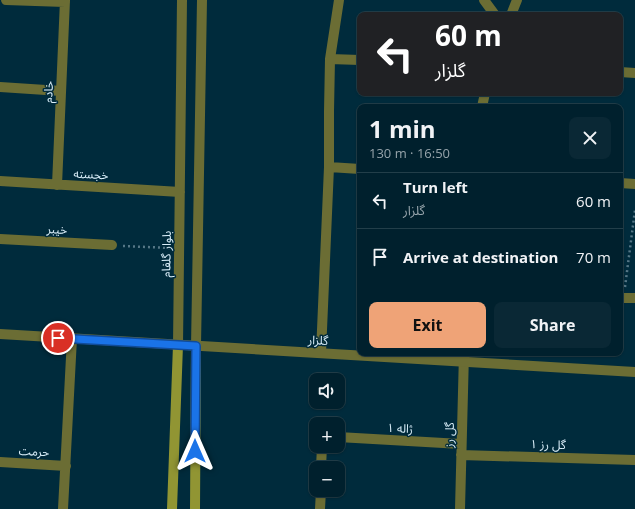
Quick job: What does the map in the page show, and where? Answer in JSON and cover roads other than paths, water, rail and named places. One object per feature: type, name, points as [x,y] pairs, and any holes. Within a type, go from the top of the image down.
[{"type":"main road","name":"بلوار گلفام","points":[[172,509],[178,345]]},
{"type":"main road","points":[[195,509],[196,346]]},
{"type":"street","points":[[6,0],[65,1]]},
{"type":"street","name":"بلوار گلفام","points":[[178,345],[182,0]]},
{"type":"street","points":[[196,346],[202,0]]},
{"type":"street","points":[[321,354],[329,167],[330,59],[339,0]]},
{"type":"street","points":[[484,0],[493,12]]},
{"type":"street","points":[[512,12],[517,0]]},
{"type":"street","name":"خادم","points":[[57,185],[65,1]]},
{"type":"street","points":[[330,59],[357,60]]},
{"type":"street","points":[[623,72],[635,73]]},
{"type":"street","points":[[0,87],[61,91]]},
{"type":"street","points":[[329,167],[357,169]]},
{"type":"street","name":"خجسته","points":[[0,181],[180,192]]},
{"type":"street","points":[[623,183],[635,184]]},
{"type":"street","name":"خیبر","points":[[0,240],[112,245]]},
{"type":"street","points":[[623,298],[635,298]]},
{"type":"street","name":"گلزار","points":[[0,334],[321,354],[357,355]]},
{"type":"street","points":[[64,509],[72,338]]},
{"type":"street","name":"گلزار","points":[[416,356],[464,357],[635,372]]},
{"type":"street","name":"گل رز","points":[[460,509],[464,357]]},
{"type":"street","name":"ژاله ۱","points":[[345,437],[461,444]]},
{"type":"street","name":"گل رز ۱","points":[[461,455],[635,460]]},
{"type":"street","name":"حرمت","points":[[0,462],[66,466]]},
{"type":"street","points":[[320,509],[321,497]]}]
